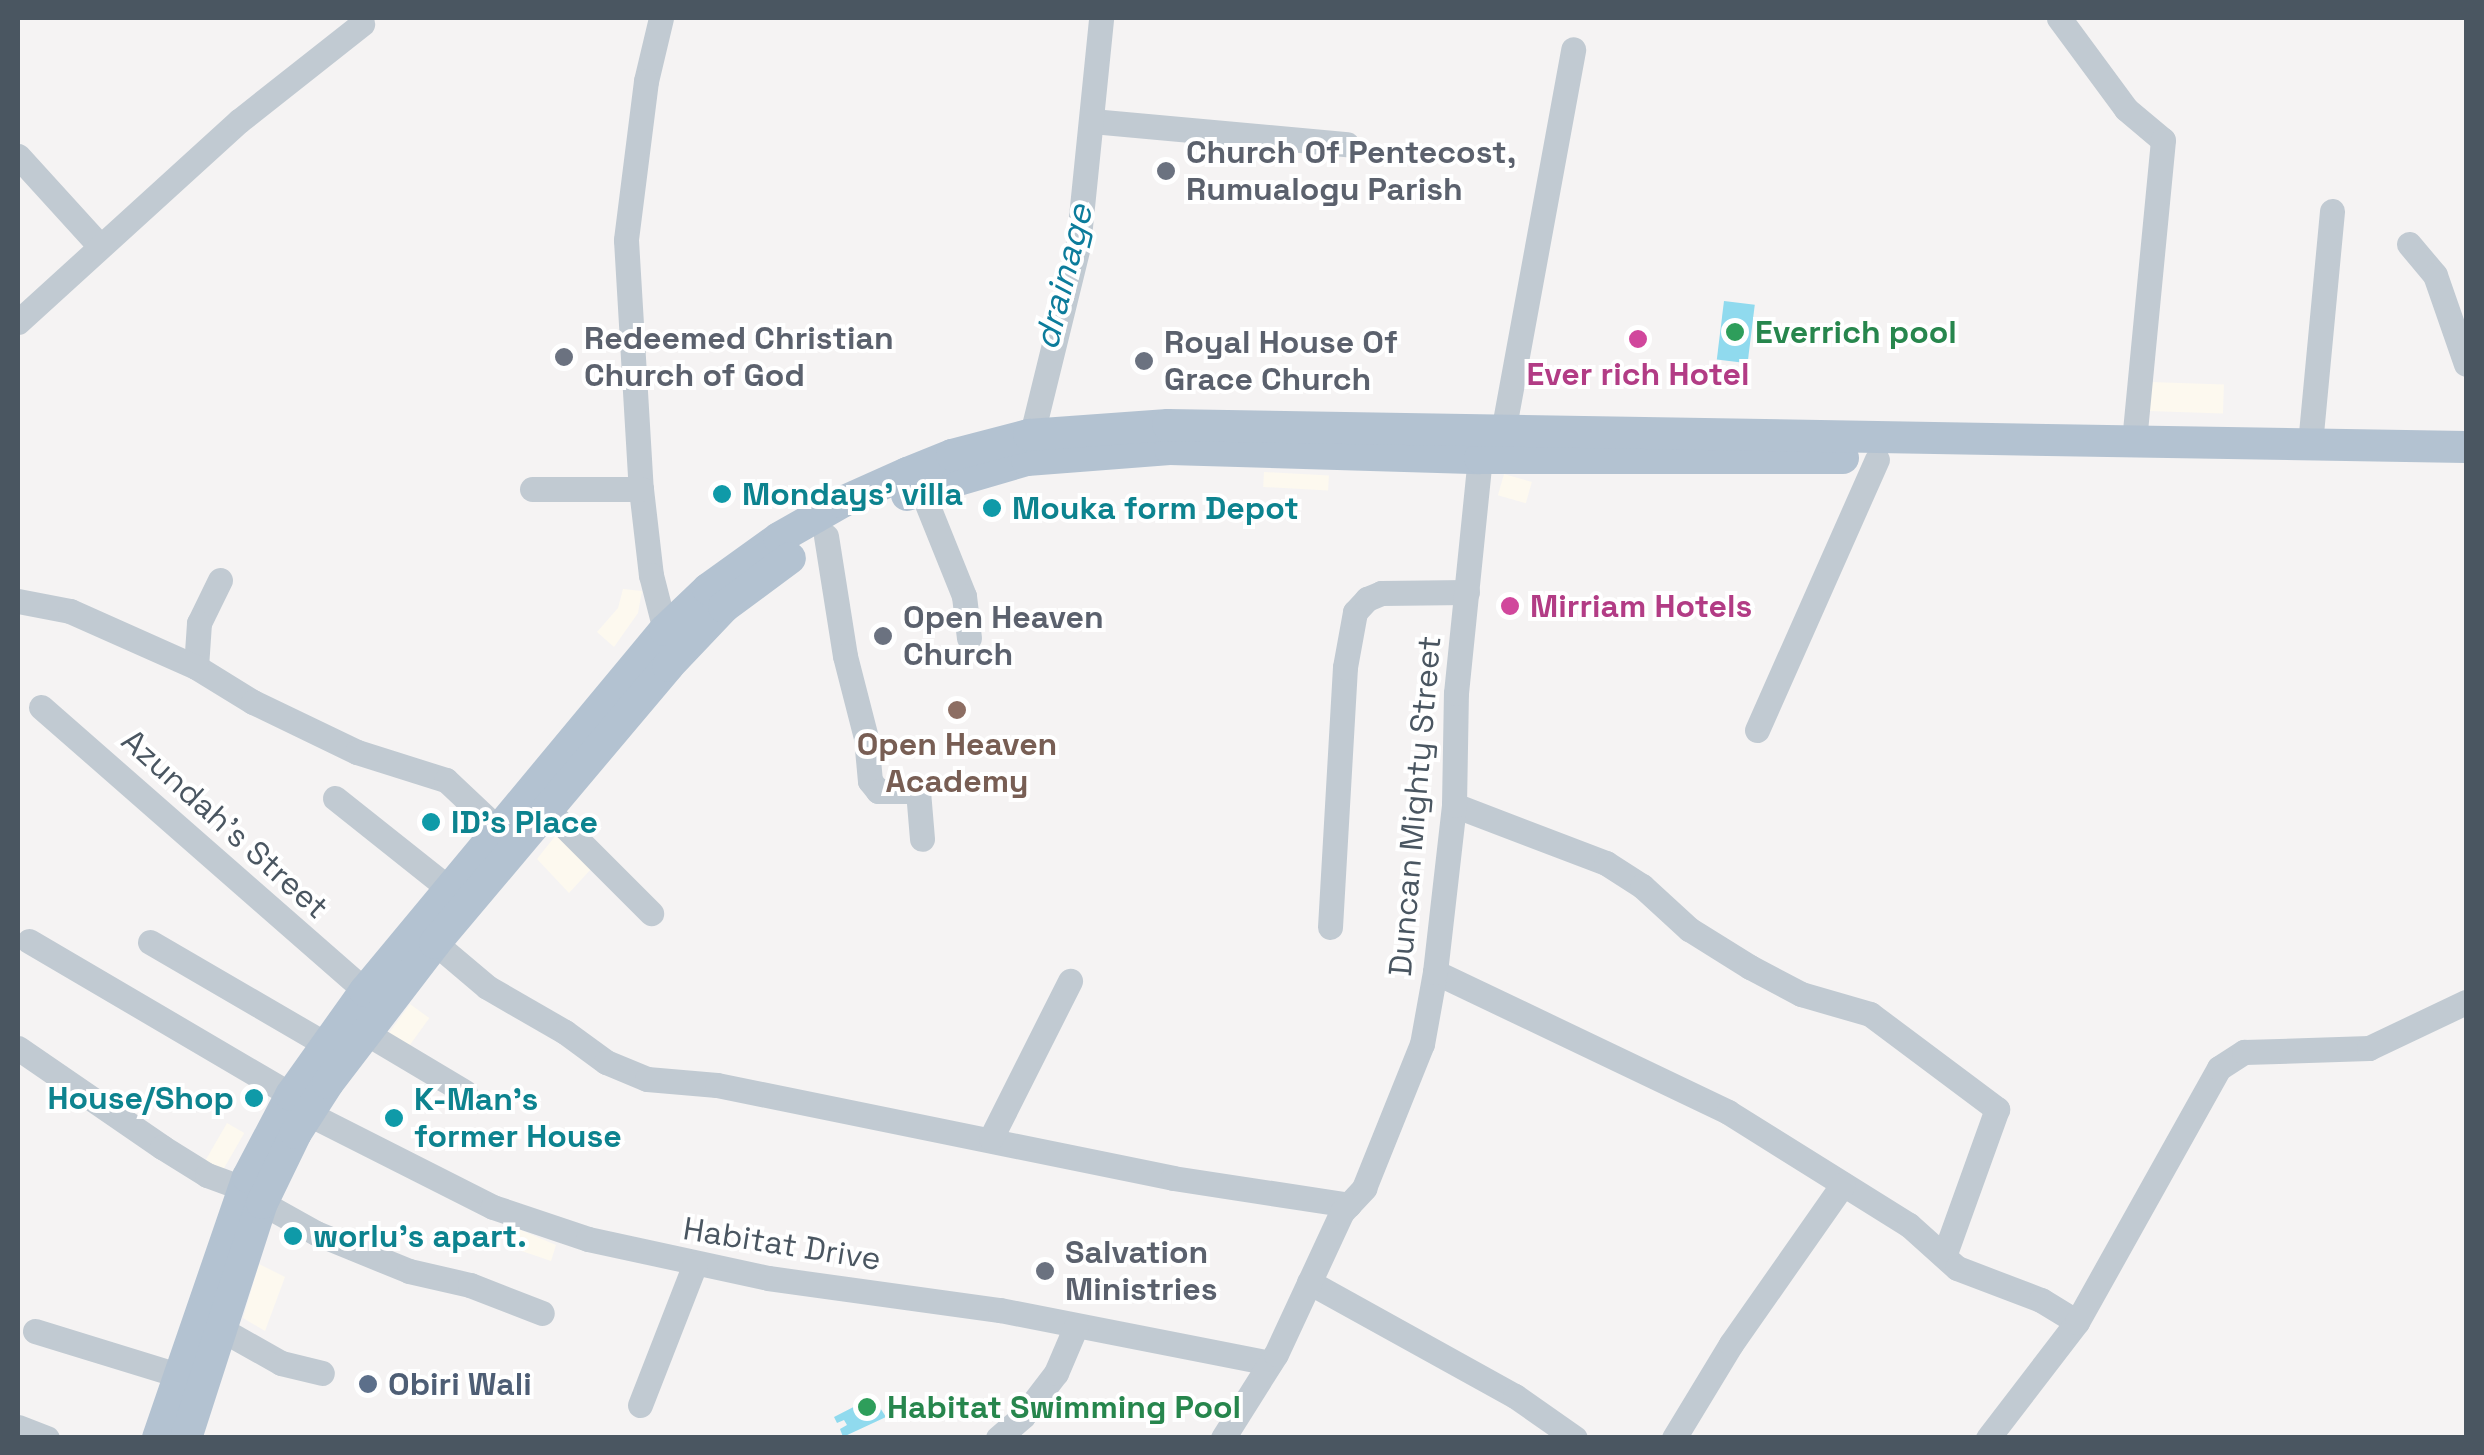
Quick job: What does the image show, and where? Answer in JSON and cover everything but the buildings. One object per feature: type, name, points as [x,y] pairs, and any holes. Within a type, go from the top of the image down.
[{"type":"main road","points":[[158,1438],[178,1375],[252,1196],[327,1045],[365,991],[664,630],[708,589],[751,558],[842,502],[952,455],[1168,425],[2466,447]]},
{"type":"main road","points":[[299,1104],[366,1032],[668,666],[724,607],[850,520],[1028,447],[1480,458],[1876,459],[2466,469]]},
{"type":"main road","points":[[186,1438],[252,1196]]},
{"type":"street","points":[[661,18],[646,82],[626,240],[641,488],[651,575],[664,630]]},
{"type":"street","points":[[1028,447],[1078,246],[1101,18]]},
{"type":"street","points":[[2059,18],[2126,109],[2163,140],[2134,442]]},
{"type":"street","points":[[18,322],[240,121],[362,24]]},
{"type":"street","points":[[1502,432],[1573,50]]},
{"type":"street","points":[[1092,121],[1347,144]]},
{"type":"street","points":[[18,156],[100,246]]},
{"type":"street","points":[[2310,444],[2332,211]]},
{"type":"street","points":[[2409,244],[2435,275],[2466,364]]},
{"type":"street","name":"Duncan Mighty Street","points":[[1222,1438],[1270,1364],[1308,1282],[1349,1205],[1374,1168],[1422,1044],[1435,972],[1454,805],[1456,693],[1480,458]]},
{"type":"street","points":[[1756,730],[1876,459]]},
{"type":"street","points":[[532,489],[641,488]]},
{"type":"street","points":[[920,489],[964,596],[969,638]]},
{"type":"street","points":[[826,536],[845,656],[866,738],[870,781],[878,790],[918,791],[922,839]]},
{"type":"street","points":[[196,667],[200,623],[220,580]]},
{"type":"street","points":[[1330,927],[1345,668],[1356,612],[1367,598],[1381,593],[1467,592]]},
{"type":"street","points":[[18,600],[70,611],[196,667],[253,702],[356,752],[446,780],[497,828]]},
{"type":"street","name":"Azundah's Street","points":[[41,707],[365,991]]},
{"type":"street","points":[[335,798],[448,888]]},
{"type":"street","points":[[1454,805],[1606,864],[1642,886],[1689,929],[1750,967],[1801,994],[1870,1014],[1997,1109],[1944,1256]]},
{"type":"street","points":[[548,810],[651,912]]},
{"type":"street","name":"Habitat Drive","points":[[29,941],[299,1104],[493,1208],[588,1239],[695,1264],[1076,1326],[1270,1364]]},
{"type":"street","points":[[150,942],[327,1045]]},
{"type":"street","points":[[435,944],[487,988],[566,1032],[606,1062],[647,1079],[717,1085],[1198,1182],[1349,1205]]},
{"type":"street","points":[[1435,972],[1728,1112],[1909,1225],[1957,1268],[2040,1300],[2077,1322]]},
{"type":"street","points":[[992,1138],[1070,981]]},
{"type":"street","points":[[1988,1438],[2077,1322],[2219,1068],[2244,1052],[2369,1048],[2466,1002]]},
{"type":"street","points":[[366,1032],[465,1092]]},
{"type":"street","points":[[18,1048],[162,1148],[316,1233],[409,1272],[470,1285],[542,1313]]},
{"type":"street","points":[[1674,1438],[1731,1344],[1843,1184]]},
{"type":"street","points":[[640,1404],[695,1264]]},
{"type":"street","points":[[1308,1282],[1515,1396],[1576,1438]]},
{"type":"street","points":[[998,1438],[1023,1416],[1056,1373],[1076,1326]]},
{"type":"street","points":[[219,1328],[281,1363],[322,1374]]},
{"type":"street","points":[[35,1331],[178,1375]]},
{"type":"street","points":[[18,1427],[48,1438]]},
{"type":"shaded area","points":[[2150,382],[2224,385],[2223,414],[2149,411]]},
{"type":"shaded area","points":[[1264,472],[1329,475],[1328,490],[1263,487]]},
{"type":"shaded area","points":[[1504,474],[1532,482],[1526,503],[1498,495]]},
{"type":"shaded area","points":[[623,589],[642,591],[638,613],[614,647],[597,632],[618,608]]},
{"type":"shaded area","points":[[556,835],[592,868],[569,893],[537,859]]},
{"type":"shaded area","points":[[410,1004],[429,1018],[404,1053],[385,1039]]},
{"type":"shaded area","points":[[227,1123],[244,1133],[221,1174],[204,1164]]},
{"type":"shaded area","points":[[516,1228],[556,1245],[551,1261],[510,1247]]},
{"type":"shaded area","points":[[259,1264],[285,1277],[265,1331],[243,1318]]},
{"type":"water","name":"Everrich pool","points":[[1724,301],[1755,305],[1748,363],[1717,360]]},
{"type":"water","name":"Habitat Swimming Pool","points":[[873,1397],[886,1417],[843,1437],[840,1429],[847,1425],[844,1420],[837,1423],[834,1417]]},
{"type":"place","name":"Church Of Pentecost, Rumualogu Parish","points":[[1166,171]]},
{"type":"place","name":"Everrich pool","points":[[1735,332]]},
{"type":"place","name":"Ever rich Hotel","points":[[1638,339]]},
{"type":"place","name":"Redeemed Christian Church of God","points":[[564,357]]},
{"type":"place","name":"Royal House Of Grace Church","points":[[1144,361]]},
{"type":"place","name":"Mondays' villa","points":[[722,494]]},
{"type":"place","name":"Mouka form Depot","points":[[992,508]]},
{"type":"place","name":"Mirriam Hotels","points":[[1510,606]]},
{"type":"place","name":"Open Heaven Church","points":[[883,636]]},
{"type":"place","name":"Open Heaven Academy","points":[[957,710]]},
{"type":"place","name":"ID's Place","points":[[431,822]]},
{"type":"place","name":"House/Shop","points":[[254,1098]]},
{"type":"place","name":"K-Man's former House","points":[[394,1118]]},
{"type":"place","name":"worlu's apart.","points":[[293,1236]]},
{"type":"place","name":"Salvation Ministries","points":[[1045,1271]]},
{"type":"place","name":"Obiri Wali","points":[[368,1384]]},
{"type":"place","name":"Habitat Swimming Pool","points":[[867,1407]]},
{"type":"water label","name":"drainage","points":[[1063,277]]}]
